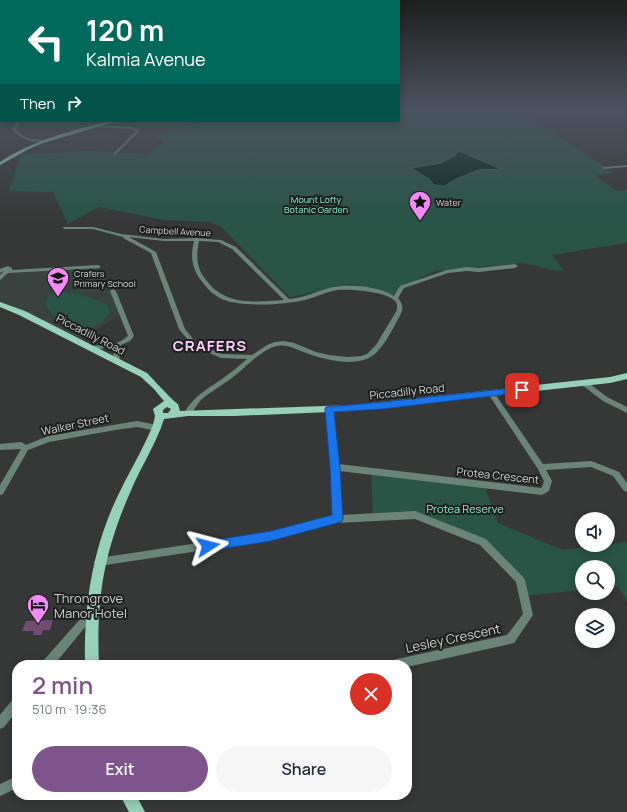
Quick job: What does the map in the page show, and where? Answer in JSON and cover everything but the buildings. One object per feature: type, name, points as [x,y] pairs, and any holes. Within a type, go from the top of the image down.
[{"type":"main road","points":[[0,164],[30,146]]},
{"type":"main road","name":"Piccadilly Road","points":[[0,304],[22,313],[144,375],[164,395],[168,410],[188,413],[235,413],[383,406],[610,380],[627,376]]},
{"type":"main road","points":[[92,660],[90,634],[94,588],[107,533],[133,473],[168,410]]},
{"type":"main road","points":[[130,800],[136,812]]},
{"type":"street","points":[[115,154],[123,146]]},
{"type":"street","points":[[604,168],[627,166]]},
{"type":"street","name":"Campbell Avenue","points":[[65,228],[93,228],[121,235],[164,240],[219,241],[234,248],[287,300]]},
{"type":"street","points":[[121,235],[152,252],[182,329],[195,344],[221,356],[253,357]]},
{"type":"street","points":[[188,413],[190,407],[198,399],[253,357],[274,344],[293,344],[308,351],[331,358],[350,359],[369,355],[378,347],[400,310],[400,304],[395,299],[372,290],[353,288],[334,289],[299,300],[235,302],[212,292],[198,275],[193,255],[197,240]]},
{"type":"street","points":[[395,299],[402,288],[447,272],[467,268],[479,270],[515,266]]},
{"type":"street","points":[[6,272],[98,267]]},
{"type":"street","points":[[0,271],[8,268],[10,269],[0,278]]},
{"type":"street","points":[[91,348],[128,341],[131,336],[113,291]]},
{"type":"street","points":[[117,361],[116,352],[118,344]]},
{"type":"street","points":[[584,383],[605,399],[627,410]]},
{"type":"street","name":"Protea Crescent","points":[[335,467],[542,492],[546,489],[548,481],[541,467],[491,394]]},
{"type":"street","points":[[330,409],[335,467],[337,519]]},
{"type":"street","name":"Walker Street","points":[[0,447],[22,445],[25,448],[48,440],[137,424],[157,428]]},
{"type":"street","points":[[0,492],[25,448]]},
{"type":"street","points":[[541,467],[591,464],[616,474],[627,489]]},
{"type":"street","name":"Lesley Crescent","points":[[99,562],[271,536],[337,519],[415,515],[483,542],[520,580],[528,615],[510,639],[412,661]]},
{"type":"street","points":[[51,660],[92,612]]},
{"type":"street","points":[[0,723],[12,709]]},
{"type":"street","points":[[0,790],[12,784]]},
{"type":"shaded area","points":[[459,151],[501,169],[478,170],[454,180],[445,186],[434,185],[429,179],[411,168],[441,163],[454,156]]},
{"type":"shaded area","name":"Crafers Primary School","points":[[98,267],[113,291],[122,314],[77,341],[0,304],[0,278],[6,272]]},
{"type":"green space","name":"Mount Lofty Botanic Garden","points":[[160,146],[573,146],[615,173],[594,175],[617,191],[627,190],[627,243],[552,255],[564,270],[556,271],[524,263],[435,271],[402,287],[392,296],[370,287],[350,285],[290,297],[221,227],[210,222],[164,220],[99,207],[68,224],[53,192],[9,191],[21,155],[87,151],[148,154]]},
{"type":"green space","points":[[63,292],[76,293],[107,304],[110,312],[100,324],[90,327],[78,326],[66,322],[55,316],[48,309],[46,302],[50,296]]},
{"type":"green space","name":"Protea Reserve","points":[[371,471],[484,485],[498,523],[563,550],[575,548],[575,552],[615,552],[615,544],[627,542],[627,601],[618,586],[615,586],[615,560],[575,560],[575,591],[524,596],[520,580],[483,542],[415,515],[373,517]]},
{"type":"place","name":"Water","points":[[420,222]]},
{"type":"place","name":"Crafers Primary School","points":[[58,298]]},
{"type":"place","name":"Throngrove Manor Hotel","points":[[38,624]]},
{"type":"district","name":"CRAFERS","points":[[210,345]]},
{"type":"route","points":[[208,546],[271,536],[337,519],[335,467],[330,409],[383,406],[522,390]]}]
